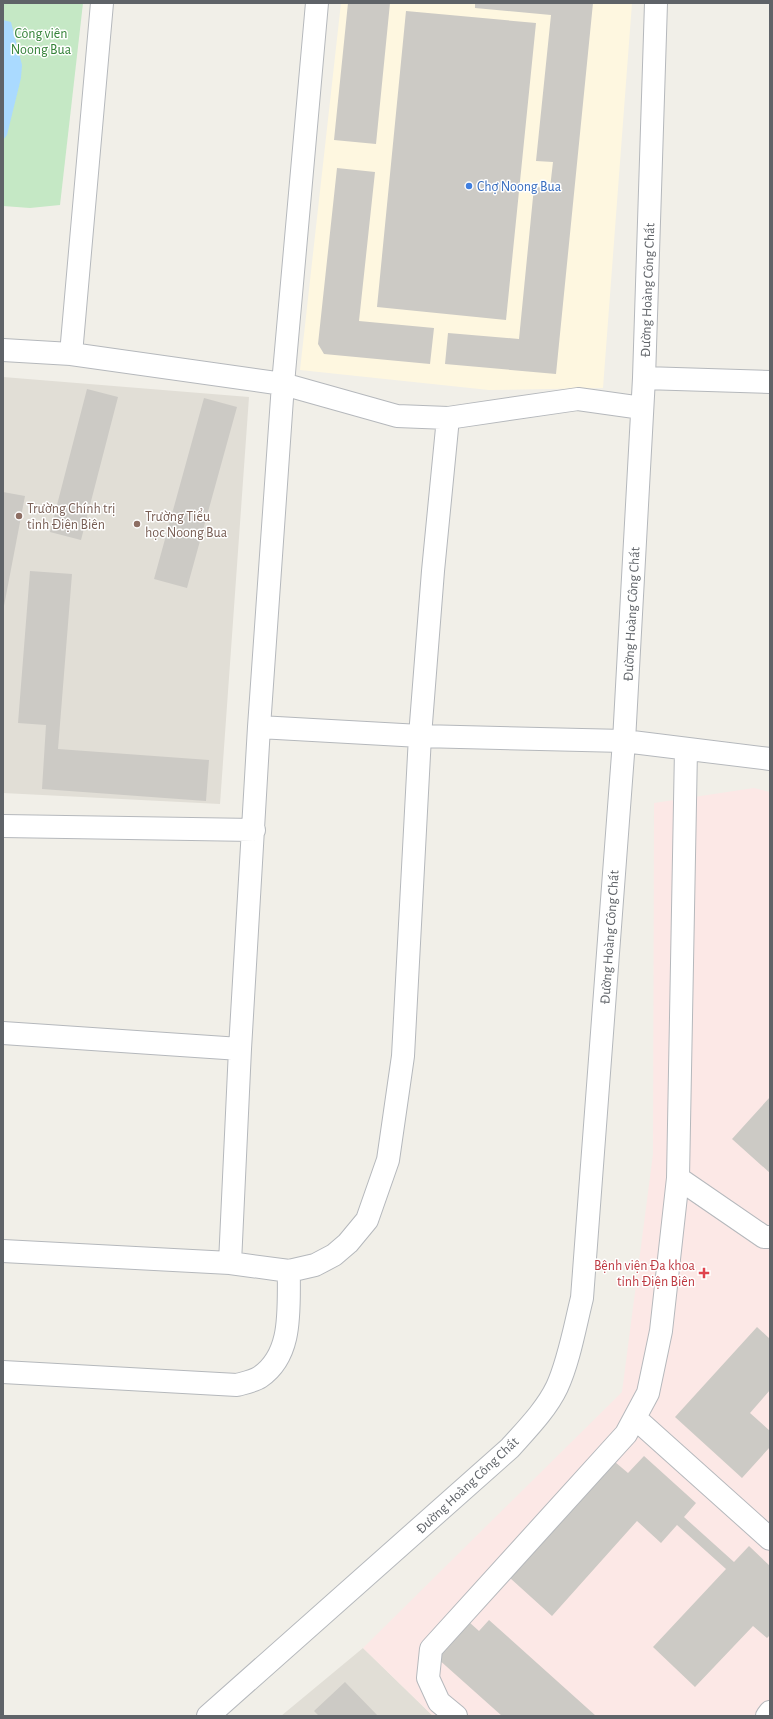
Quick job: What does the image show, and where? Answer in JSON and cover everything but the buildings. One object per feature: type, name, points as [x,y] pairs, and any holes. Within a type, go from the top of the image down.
[{"type":"street","points":[[71,354],[102,3]]},
{"type":"street","points":[[230,1263],[240,1049],[259,727],[283,384],[317,3]]},
{"type":"street","name":"Đường Hoàng Công Chất","points":[[208,1716],[510,1448],[536,1418],[557,1387],[582,1298],[624,742],[644,378],[656,3]]},
{"type":"street","points":[[3,350],[71,354],[283,384],[397,416],[448,418],[578,399],[642,408]]},
{"type":"street","points":[[644,378],[770,382]]},
{"type":"street","points":[[3,1251],[230,1263],[289,1271],[314,1265],[334,1254],[348,1243],[367,1220],[388,1160],[403,1056],[420,736],[433,571],[448,418]]},
{"type":"street","points":[[259,727],[420,736],[624,742],[770,759]]},
{"type":"street","points":[[456,1716],[439,1702],[428,1678],[430,1649],[626,1434],[648,1393],[661,1331],[678,1178],[686,749]]},
{"type":"street","points":[[3,826],[254,830]]},
{"type":"street","points":[[3,1034],[240,1049]]},
{"type":"street","points":[[678,1178],[764,1237],[770,1237]]},
{"type":"street","points":[[3,1372],[237,1385],[260,1377],[279,1359],[286,1333],[289,1271]]},
{"type":"street","points":[[635,1418],[770,1540]]},
{"type":"street","points":[[767,1716],[770,1712]]},
{"type":"shaded area","name":"Chợ Noong Bua","points":[[341,3],[632,3],[603,388],[489,390],[300,370]]},
{"type":"shaded area","name":"Trường Tiểu học Noong Bua","points":[[3,377],[249,397],[220,804],[3,793]]},
{"type":"shaded area","name":"Bệnh viện Đa khoa tỉnh Điện Biên","points":[[754,788],[770,792],[770,1716],[433,1716],[363,1648],[622,1392],[653,1154],[654,803]]},
{"type":"shaded area","points":[[363,1648],[433,1716],[281,1716]]},
{"type":"green space","name":"Công viên Noong Bua","points":[[3,3],[83,3],[60,205],[30,208],[3,206]]},
{"type":"water","points":[[3,20],[11,22],[22,65],[21,78],[7,135],[3,140]]},
{"type":"place","name":"Chợ Noong Bua","points":[[469,186]]},
{"type":"place","name":"Trường Chính trị tỉnh Điện Biên","points":[[19,516]]},
{"type":"place","name":"Trường Tiểu học Noong Bua","points":[[137,524]]},
{"type":"place","name":"Bệnh viện Đa khoa tỉnh Điện Biên","points":[[704,1273]]}]
